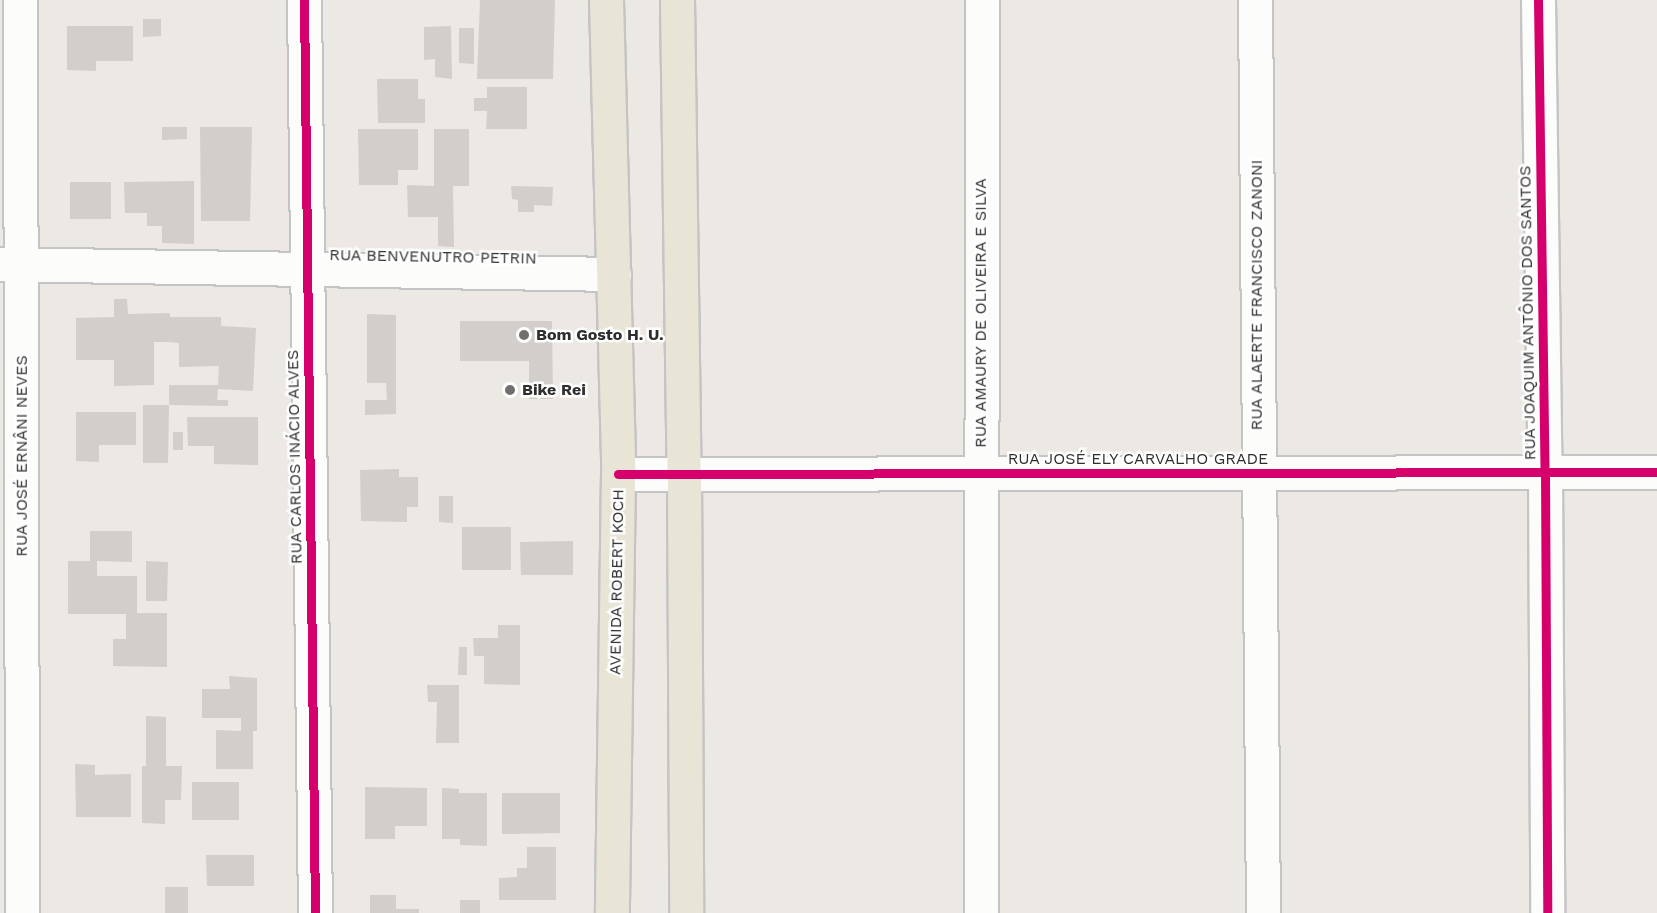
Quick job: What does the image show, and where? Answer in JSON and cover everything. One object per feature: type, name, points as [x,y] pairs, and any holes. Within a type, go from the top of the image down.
[{"type":"main road","name":"AVENIDA ROBERT KOCH","points":[[606,0],[618,474],[612,913]]},
{"type":"main road","points":[[677,0],[684,476],[686,913]]},
{"type":"street","name":"RUA JOSÉ ERNÂNI NEVES","points":[[20,0],[11,265],[22,913]]},
{"type":"street","name":"RUA CARLOS INÁCIO ALVES","points":[[304,0],[315,913]]},
{"type":"street","name":"RUA AMAURY DE OLIVEIRA E SILVA","points":[[981,913],[982,0]]},
{"type":"street","name":"RUA ALAERTE FRANCISCO ZANONI","points":[[1255,0],[1263,913]]},
{"type":"street","name":"RUA JOAQUIM ANTÔNIO DOS SANTOS","points":[[1538,0],[1545,472],[1547,913]]},
{"type":"street","name":"RUA BENVENUTRO PETRIN","points":[[11,265],[614,274]]},
{"type":"street","name":"RUA JOSÉ ELY CARVALHO GRADE","points":[[618,474],[684,476],[1657,472]]},
{"type":"building","points":[[480,0],[555,0],[553,79],[477,79]]},
{"type":"building","points":[[143,19],[161,19],[161,36],[143,37]]},
{"type":"building","points":[[67,26],[133,26],[133,61],[96,61],[96,71],[67,70]]},
{"type":"building","points":[[451,26],[452,79],[435,77],[435,59],[424,60],[424,27]]},
{"type":"building","points":[[459,28],[474,28],[474,64],[459,63]]},
{"type":"building","points":[[377,79],[418,79],[418,99],[425,99],[425,123],[378,123]]},
{"type":"building","points":[[487,87],[527,87],[527,129],[486,129],[487,111],[474,111],[474,98],[487,98]]},
{"type":"building","points":[[162,127],[187,127],[187,139],[162,140]]},
{"type":"building","points":[[200,127],[252,127],[250,221],[201,221]]},
{"type":"building","points":[[358,129],[418,129],[418,170],[398,170],[398,185],[359,185]]},
{"type":"building","points":[[434,129],[469,129],[469,186],[453,186],[454,247],[438,246],[438,217],[408,217],[407,185],[434,186]]},
{"type":"building","points":[[194,181],[194,244],[162,243],[162,226],[147,226],[147,213],[125,213],[124,182]]},
{"type":"building","points":[[70,182],[111,182],[111,219],[70,219]]},
{"type":"building","points":[[511,186],[553,187],[552,206],[534,205],[534,212],[518,212],[518,200],[512,199]]},
{"type":"building","points":[[114,299],[127,299],[128,314],[170,313],[170,317],[221,317],[221,326],[256,328],[253,391],[218,389],[217,400],[228,400],[228,406],[169,405],[169,385],[218,385],[219,366],[179,367],[179,343],[169,342],[154,342],[154,385],[114,386],[114,360],[76,360],[76,318],[114,317]]},
{"type":"building","points":[[367,314],[396,315],[396,414],[365,415],[365,400],[387,400],[386,383],[367,383]]},
{"type":"building","points":[[460,321],[552,321],[553,399],[529,399],[529,361],[460,361]]},
{"type":"building","points":[[143,405],[169,405],[168,463],[143,463]]},
{"type":"building","points":[[76,412],[136,412],[136,445],[99,445],[99,462],[76,461]]},
{"type":"building","points":[[187,417],[258,417],[258,465],[214,464],[214,446],[188,446]]},
{"type":"building","points":[[173,432],[183,432],[183,450],[173,450]]},
{"type":"building","points":[[399,469],[399,477],[418,477],[418,507],[407,507],[407,522],[361,521],[360,470]]},
{"type":"building","points":[[439,496],[453,496],[453,523],[439,522]]},
{"type":"building","points":[[462,527],[511,527],[511,570],[462,570]]},
{"type":"building","points":[[90,531],[132,531],[132,562],[97,561],[97,576],[137,576],[137,613],[167,613],[167,667],[113,666],[113,639],[126,639],[126,614],[68,614],[68,561],[90,561]]},
{"type":"building","points":[[573,541],[573,575],[521,575],[520,542]]},
{"type":"building","points":[[146,561],[168,562],[167,601],[146,601]]},
{"type":"building","points":[[498,625],[520,625],[520,685],[484,684],[484,656],[474,656],[473,638],[498,638]]},
{"type":"building","points":[[459,647],[467,647],[467,675],[458,675]]},
{"type":"building","points":[[229,676],[257,678],[257,731],[253,731],[253,769],[216,769],[216,730],[241,731],[241,718],[202,718],[202,689],[230,689]]},
{"type":"building","points":[[427,685],[459,685],[459,743],[436,743],[437,702],[428,702]]},
{"type":"building","points":[[146,716],[166,717],[166,766],[182,766],[181,800],[165,800],[165,824],[142,823],[142,766],[146,766]]},
{"type":"building","points":[[75,764],[95,765],[95,775],[131,774],[131,817],[76,817]]},
{"type":"building","points":[[192,782],[239,782],[239,820],[192,820]]},
{"type":"building","points":[[365,787],[427,788],[427,826],[395,826],[395,839],[365,839]]},
{"type":"building","points":[[442,788],[459,789],[459,793],[487,793],[487,846],[460,845],[460,839],[442,839]]},
{"type":"building","points":[[502,793],[560,793],[560,833],[502,834]]},
{"type":"building","points":[[527,847],[556,847],[556,900],[499,900],[499,878],[517,877],[517,868],[527,868]]},
{"type":"building","points":[[206,855],[254,855],[254,886],[207,886]]},
{"type":"building","points":[[165,887],[188,887],[188,913],[165,913]]},
{"type":"building","points":[[370,895],[396,895],[396,909],[419,909],[419,913],[370,913]]},
{"type":"building","points":[[460,900],[480,900],[480,913],[460,913]]},
{"type":"cycle path","points":[[304,0],[315,913]]},
{"type":"cycle path","points":[[1538,0],[1545,472],[1547,913]]},
{"type":"cycle path","points":[[618,474],[1657,472]]},
{"type":"place","name":"Bom Gosto H. U.","points":[[524,335]]},
{"type":"place","name":"Bike Rei","points":[[510,390]]}]
